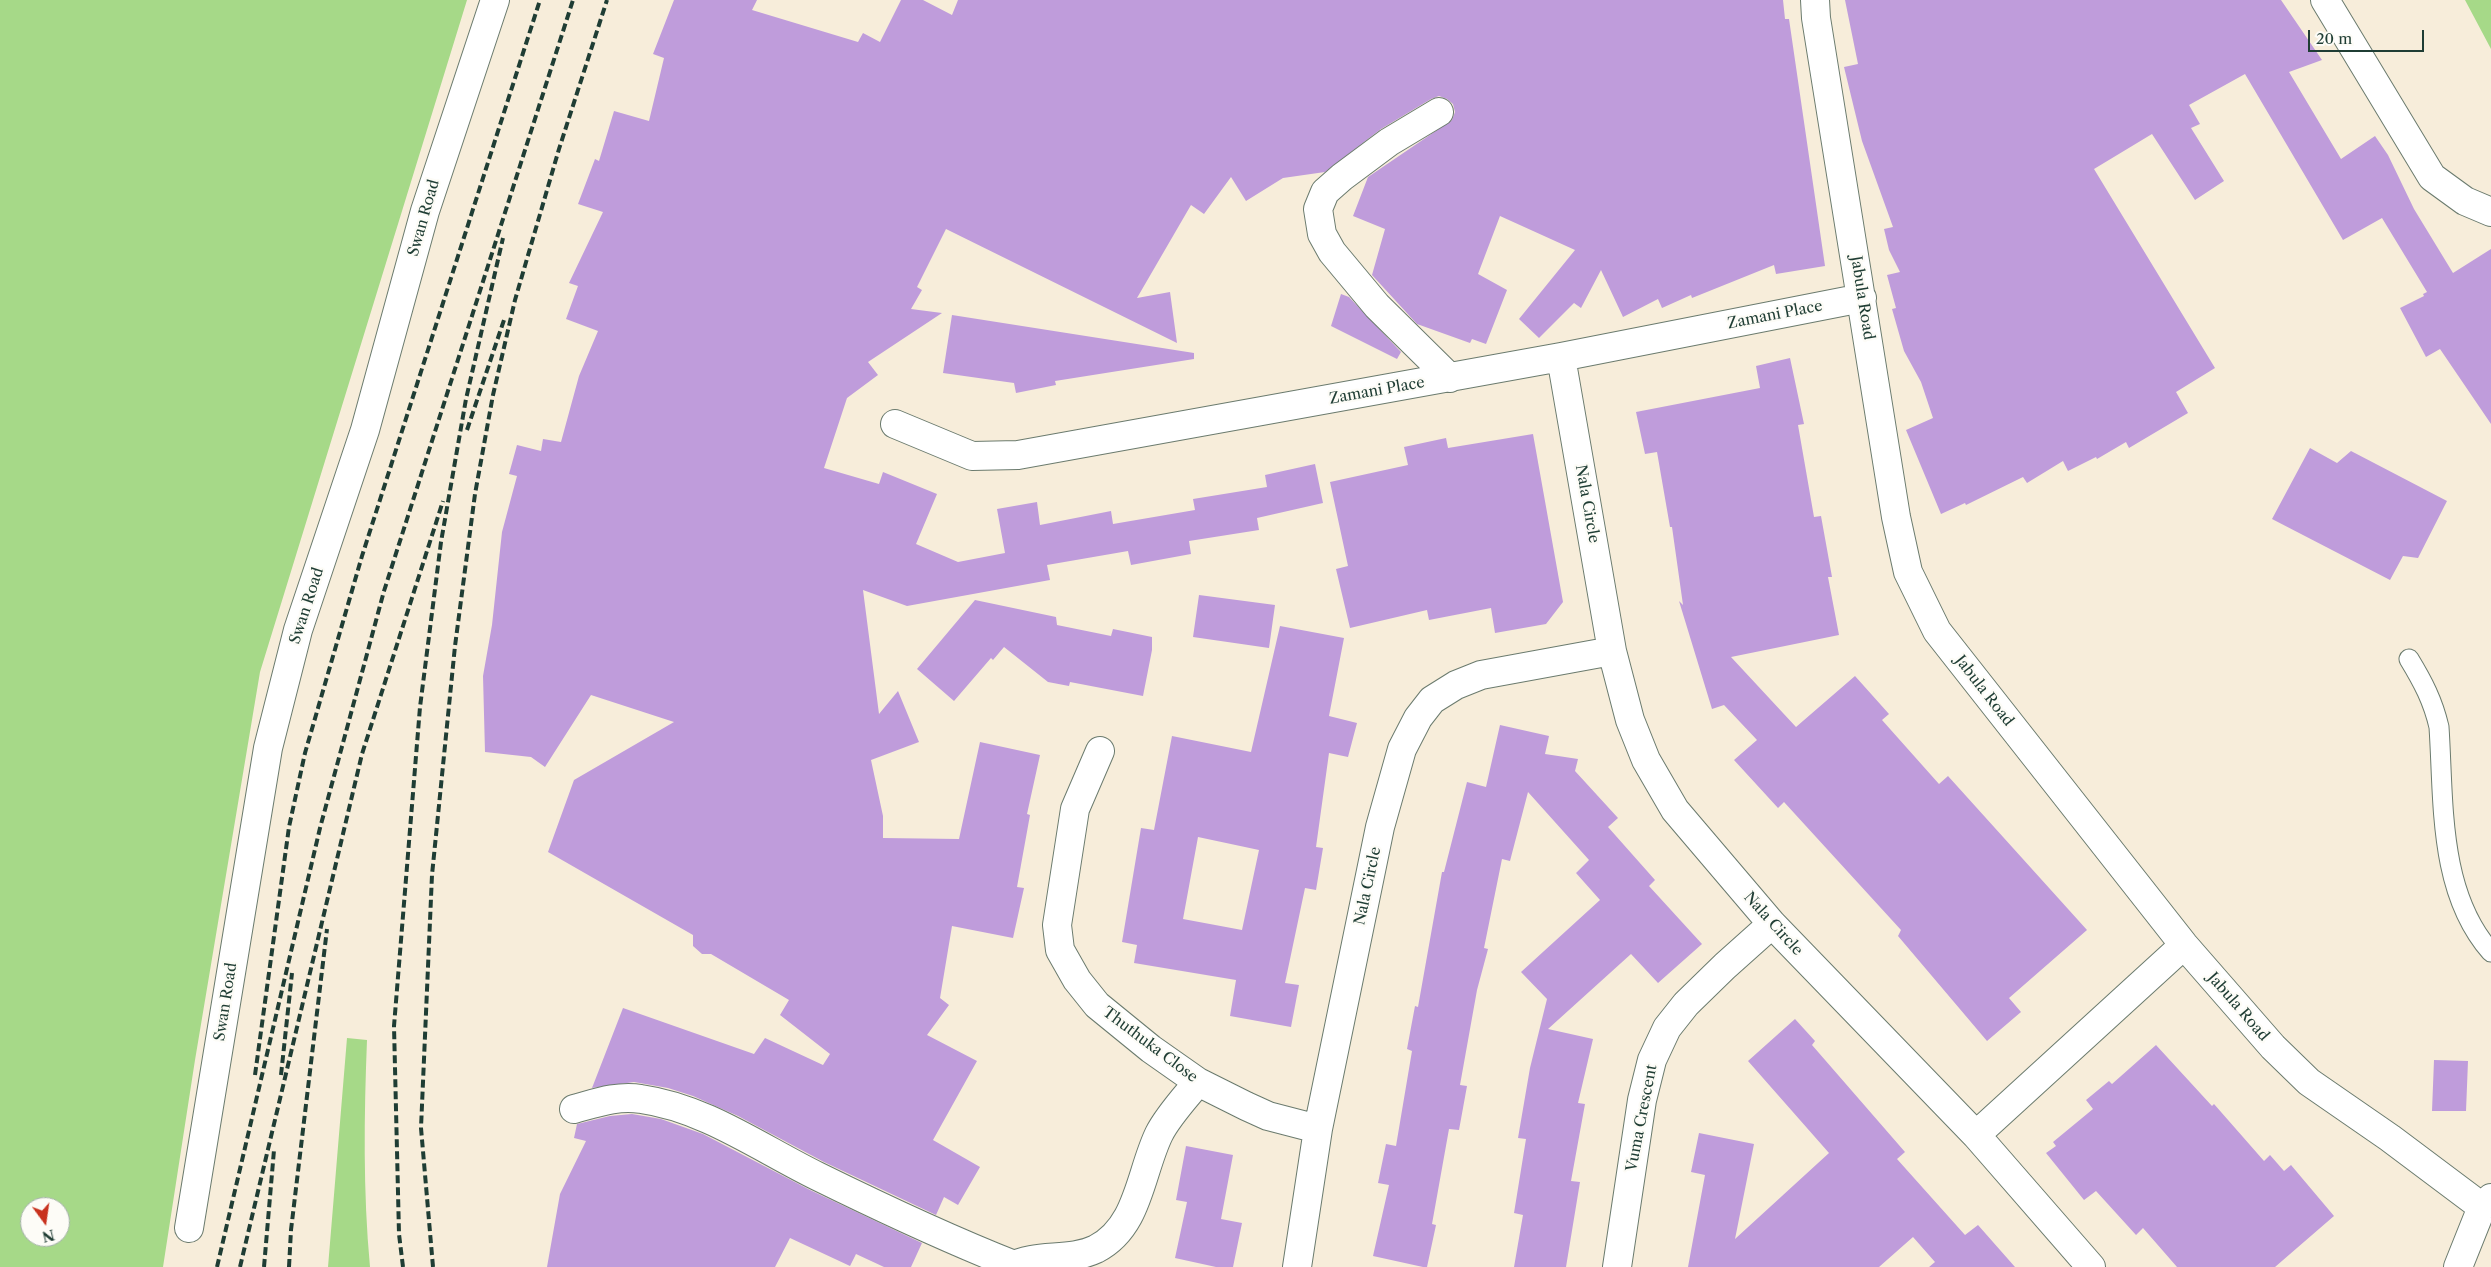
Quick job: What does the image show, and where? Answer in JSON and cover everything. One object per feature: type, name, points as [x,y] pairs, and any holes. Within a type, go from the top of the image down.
[{"type":"street","name":"Swan Road","points":[[189,1228],[268,748],[298,630],[365,430],[425,211],[495,0]]},
{"type":"street","name":"Jabula Road","points":[[1815,0],[1896,517],[1908,572],[1937,631],[2184,945],[2273,1048],[2309,1082],[2486,1203]]},
{"type":"street","points":[[2325,0],[2432,178],[2465,201],[2491,212]]},
{"type":"street","points":[[1439,112],[1389,142],[1342,177],[1325,192],[1318,209],[1322,234],[1332,252],[1377,306],[1450,378]]},
{"type":"street","name":"Zamani Place","points":[[895,424],[972,456],[1018,455],[1450,378],[1862,298]]},
{"type":"street","name":"Nala Circle","points":[[1561,357],[1612,651],[1630,720],[1646,760],[1670,802],[1772,924],[1976,1135],[2091,1267]]},
{"type":"street","name":"Nala Circle","points":[[1296,1267],[1318,1129],[1380,827],[1402,749],[1418,718],[1432,700],[1456,685],[1481,675],[1612,651]]},
{"type":"street","name":"Thuthuka Close","points":[[1100,751],[1075,809],[1057,924],[1060,950],[1077,980],[1096,1005],[1150,1049],[1198,1082],[1268,1116],[1318,1129]]},
{"type":"street","name":"Vuma Crescent","points":[[1617,1267],[1642,1100],[1652,1060],[1667,1028],[1686,1004],[1772,924]]},
{"type":"street","points":[[1976,1135],[2184,945]]},
{"type":"street","points":[[574,1109],[604,1101],[632,1098],[700,1115],[817,1176],[1012,1266],[1070,1258],[1096,1249],[1118,1233],[1133,1208],[1160,1133],[1198,1082]]},
{"type":"street","points":[[2458,1267],[2486,1203]]},
{"type":"lane","points":[[2409,659],[2427,687],[2436,712],[2450,868],[2464,909],[2491,952]]},
{"type":"green space","points":[[0,0],[467,0],[260,672],[195,1060],[163,1267],[0,1267]]},
{"type":"green space","points":[[2465,0],[2491,0],[2491,49]]},
{"type":"green space","points":[[347,1038],[367,1040],[365,1154],[370,1267],[328,1267]]},
{"type":"building","points":[[674,0],[757,0],[752,10],[858,42],[863,33],[880,42],[901,0],[923,0],[952,15],[958,0],[1783,0],[1785,19],[1789,19],[1825,266],[1776,274],[1774,265],[1692,298],[1691,295],[1662,308],[1658,299],[1623,317],[1601,270],[1581,308],[1574,303],[1539,338],[1519,319],[1575,250],[1500,216],[1478,274],[1507,290],[1486,344],[1472,339],[1470,343],[1417,324],[1372,275],[1385,229],[1353,216],[1368,177],[1452,120],[1455,112],[1453,104],[1439,96],[1381,129],[1325,172],[1283,178],[1246,201],[1231,177],[1204,214],[1191,205],[1137,298],[1170,292],[1177,343],[946,229],[917,287],[922,290],[911,309],[942,313],[868,362],[878,375],[847,398],[824,468],[879,484],[883,472],[937,494],[916,544],[958,562],[1005,553],[997,509],[1037,502],[1040,525],[1111,511],[1113,524],[1195,510],[1193,499],[1267,487],[1265,475],[1315,464],[1323,503],[1257,518],[1259,530],[1189,541],[1191,554],[1131,565],[1128,551],[1047,565],[1050,580],[907,606],[863,590],[879,714],[898,691],[919,742],[871,760],[883,816],[883,838],[959,839],[980,742],[1040,755],[1027,814],[1030,815],[1017,887],[1024,888],[1013,938],[952,926],[940,998],[949,1005],[927,1035],[977,1061],[933,1140],[980,1167],[958,1205],[944,1197],[936,1215],[824,1162],[738,1116],[693,1096],[668,1088],[634,1082],[592,1088],[623,1008],[754,1054],[765,1038],[823,1065],[830,1054],[780,1015],[789,1000],[711,954],[702,954],[693,946],[693,935],[548,852],[574,780],[674,722],[591,695],[545,767],[531,757],[485,752],[483,676],[492,625],[502,532],[517,476],[509,474],[517,445],[541,451],[543,439],[561,442],[579,376],[598,331],[566,319],[578,286],[569,283],[603,212],[578,204],[595,159],[599,161],[614,111],[649,121],[664,58],[653,54]]},
{"type":"building","points":[[1845,0],[2281,0],[2322,60],[2289,72],[2341,159],[2375,136],[2388,155],[2414,209],[2453,273],[2491,249],[2491,424],[2440,349],[2426,357],[2400,308],[2424,296],[2423,294],[2427,292],[2382,218],[2343,240],[2245,74],[2189,105],[2200,124],[2191,128],[2224,181],[2195,200],[2152,134],[2094,169],[2215,368],[2176,392],[2188,413],[2129,448],[2126,442],[2097,459],[2096,457],[2068,471],[2063,461],[2027,483],[2023,477],[1966,505],[1965,503],[1941,514],[1906,430],[1933,418],[1921,382],[1904,351],[1892,309],[1896,308],[1887,275],[1900,272],[1889,250],[1884,229],[1893,227],[1862,141],[1844,67],[1858,64]]},
{"type":"building","points":[[1341,294],[1349,297],[1401,352],[1397,359],[1331,326]]},
{"type":"building","points":[[952,315],[1194,353],[1194,359],[1055,381],[1056,385],[1016,393],[1014,383],[943,373]]},
{"type":"building","points":[[1790,358],[1804,424],[1798,425],[1814,517],[1821,516],[1832,577],[1828,577],[1839,635],[1731,657],[1796,727],[1855,676],[1889,714],[1882,720],[1939,784],[1948,776],[2087,930],[2009,998],[2021,1012],[1987,1041],[1898,936],[1901,930],[1784,802],[1778,808],[1734,760],[1757,740],[1724,705],[1712,709],[1679,601],[1683,605],[1672,527],[1670,527],[1657,452],[1645,454],[1636,412],[1760,388],[1756,366]]},
{"type":"building","points":[[1533,434],[1563,602],[1546,624],[1495,633],[1491,608],[1429,620],[1427,610],[1350,628],[1336,569],[1348,566],[1330,482],[1408,465],[1404,447],[1446,438],[1448,448]]},
{"type":"building","points":[[2310,448],[2337,463],[2351,451],[2447,501],[2418,558],[2403,556],[2390,580],[2272,519]]},
{"type":"building","points":[[1199,595],[1275,605],[1269,648],[1193,637]]},
{"type":"building","points":[[975,600],[1056,617],[1057,625],[1111,636],[1113,629],[1152,637],[1152,650],[1143,696],[1070,682],[1069,686],[1048,682],[1004,647],[993,660],[991,658],[954,701],[917,669]]},
{"type":"building","points":[[1280,626],[1344,638],[1329,716],[1357,723],[1348,757],[1329,753],[1316,847],[1323,848],[1316,890],[1305,888],[1285,983],[1299,985],[1291,1027],[1230,1016],[1236,980],[1134,963],[1137,945],[1122,942],[1141,828],[1154,830],[1172,736],[1251,752]],"holes":[[[1198,837],[1259,850],[1242,930],[1183,919]]]},
{"type":"building","points":[[1500,725],[1549,736],[1545,754],[1578,759],[1575,771],[1618,818],[1608,827],[1655,880],[1649,886],[1702,944],[1658,983],[1631,954],[1548,1029],[1593,1039],[1578,1103],[1585,1104],[1571,1181],[1580,1182],[1566,1267],[1514,1267],[1523,1215],[1514,1213],[1526,1139],[1518,1138],[1530,1068],[1547,999],[1521,972],[1600,900],[1576,873],[1589,860],[1528,792],[1510,861],[1502,859],[1484,948],[1488,949],[1477,990],[1460,1085],[1467,1086],[1459,1130],[1449,1129],[1432,1224],[1436,1225],[1427,1267],[1423,1267],[1373,1256],[1389,1185],[1378,1183],[1386,1144],[1396,1146],[1412,1051],[1407,1049],[1415,1006],[1418,1007],[1442,872],[1444,872],[1467,782],[1486,787]]},
{"type":"building","points":[[1795,1019],[1815,1041],[1812,1045],[1905,1152],[1897,1159],[1965,1235],[1978,1225],[2015,1267],[1929,1267],[1935,1262],[1913,1237],[1879,1267],[1688,1267],[1705,1175],[1691,1172],[1699,1133],[1754,1144],[1735,1239],[1829,1153],[1748,1061]]},
{"type":"building","points":[[2156,1045],[2212,1106],[2214,1104],[2264,1161],[2270,1155],[2284,1171],[2291,1165],[2334,1216],[2275,1267],[2177,1267],[2143,1228],[2136,1235],[2096,1191],[2084,1200],[2046,1153],[2056,1146],[2053,1142],[2093,1109],[2086,1100],[2109,1081],[2112,1084]]},
{"type":"building","points":[[2434,1060],[2468,1061],[2466,1111],[2432,1111]]},
{"type":"building","points":[[632,1114],[661,1119],[703,1134],[810,1190],[922,1243],[911,1267],[884,1267],[856,1254],[850,1266],[790,1238],[775,1267],[547,1267],[560,1194],[586,1141],[574,1138],[577,1124],[610,1116]]},
{"type":"building","points":[[1186,1146],[1233,1155],[1221,1219],[1242,1223],[1233,1267],[1216,1267],[1175,1258],[1187,1202],[1176,1200]]},
{"type":"railway","points":[[255,1075],[289,827],[305,753],[362,556],[540,0]]},
{"type":"railway","points":[[217,1267],[320,828],[384,591],[573,0]]},
{"type":"railway","points":[[433,1267],[421,1128],[432,875],[455,646],[475,494],[493,395],[515,300],[559,149],[607,0]]},
{"type":"railway","points":[[403,1267],[399,1234],[394,1026],[420,707],[441,542],[466,399],[503,238]]},
{"type":"railway","points":[[467,430],[505,317]]},
{"type":"railway","points":[[240,1267],[362,754],[443,501]]},
{"type":"railway","points":[[289,1267],[291,1230],[327,929]]},
{"type":"railway","points":[[281,1075],[292,973]]},
{"type":"railway","points":[[264,1267],[274,1150]]}]
